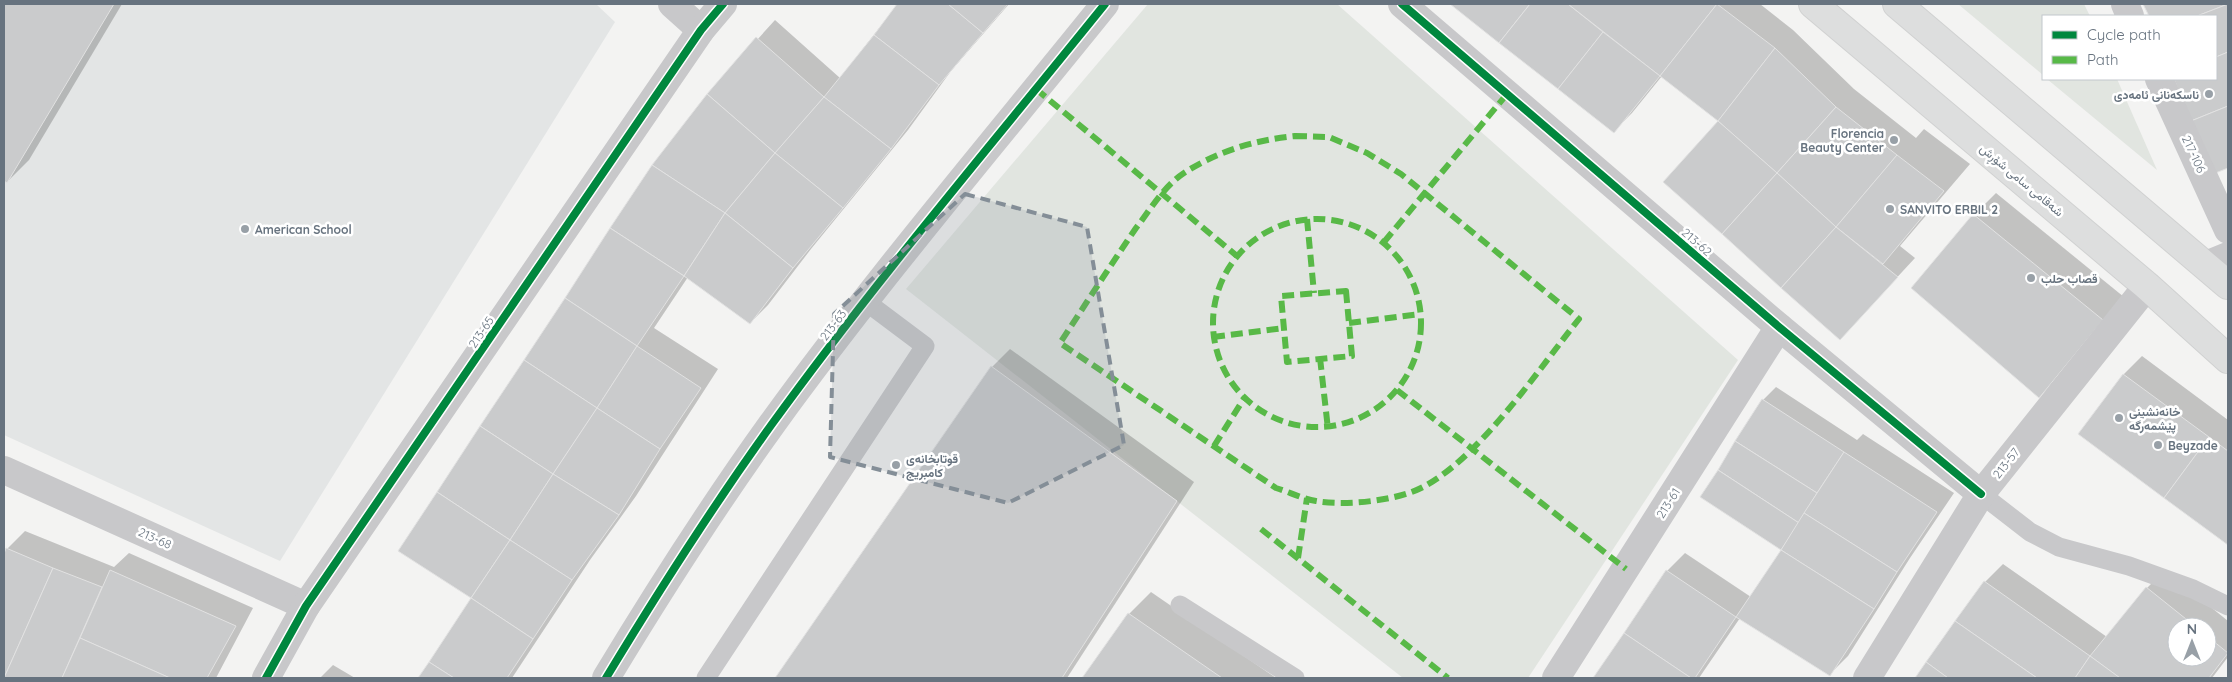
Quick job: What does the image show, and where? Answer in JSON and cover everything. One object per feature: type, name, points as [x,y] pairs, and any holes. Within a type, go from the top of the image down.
[{"type":"main road","name":"شەقامی سامی شۆڕش","points":[[1813,4],[2147,286],[2228,359]]},
{"type":"main road","points":[[1896,4],[2217,261],[2228,285]]},
{"type":"street","points":[[672,4],[701,30]]},
{"type":"street","name":"213-65","points":[[266,678],[306,606],[701,30],[723,4]]},
{"type":"street","name":"213-63","points":[[606,678],[656,595],[772,425],[865,301],[1105,4]]},
{"type":"street","name":"213-62","points":[[1402,4],[1779,327],[1981,494]]},
{"type":"street","name":"217-106","points":[[2159,80],[2228,230]]},
{"type":"street","name":"213-57","points":[[1867,678],[1981,494],[2147,286]]},
{"type":"street","name":"213-61","points":[[1556,678],[1779,327]]},
{"type":"street","name":"213-68","points":[[4,470],[306,606]]},
{"type":"lane","points":[[706,678],[925,346],[865,301]]},
{"type":"lane","points":[[1981,494],[2030,532],[2059,547],[2129,566],[2193,590],[2228,606]]},
{"type":"lane","points":[[1180,605],[1295,678]]},
{"type":"highlighted area","points":[[965,194],[1087,227],[1124,445],[1008,503],[830,457],[834,314]]},
{"type":"shaded area","name":"American School","points":[[4,4],[596,4],[615,22],[280,561],[4,435]]},
{"type":"shaded area","points":[[1148,4],[1337,4],[1738,360],[1528,678],[1403,678],[906,289]]},
{"type":"shaded area","points":[[1958,4],[2084,4],[2090,15],[2042,15],[2042,74]]},
{"type":"shaded area","points":[[2048,80],[2117,80],[2157,170]]},
{"type":"building","points":[[4,4],[114,4],[7,183],[4,181]]},
{"type":"building","points":[[897,4],[948,4],[983,33],[939,85],[874,35]]},
{"type":"building","points":[[948,4],[1008,4],[983,33]]},
{"type":"building","points":[[1450,4],[1530,4],[1499,43]]},
{"type":"building","points":[[1530,4],[1568,4],[1603,32],[1558,89],[1499,43]]},
{"type":"building","points":[[1568,4],[1717,4],[1660,76]]},
{"type":"building","points":[[1717,4],[1775,48],[1718,121],[1660,76]]},
{"type":"building","points":[[2143,4],[2228,4],[2200,15],[2148,15]]},
{"type":"building","points":[[2228,4],[2228,52],[2217,57],[2217,15],[2200,15]]},
{"type":"building","points":[[1603,32],[1660,76],[1614,133],[1558,89]]},
{"type":"building","points":[[874,35],[939,85],[891,149],[824,97]]},
{"type":"building","points":[[756,37],[824,97],[775,153],[707,94]]},
{"type":"building","points":[[1775,48],[1836,107],[1777,173],[1718,121]]},
{"type":"building","points":[[2228,52],[2228,106],[2191,121],[2174,80],[2217,80],[2217,57]]},
{"type":"building","points":[[707,94],[775,153],[725,213],[652,165]]},
{"type":"building","points":[[824,97],[891,149],[843,208],[775,153]]},
{"type":"building","points":[[2228,106],[2228,168],[2213,174],[2191,121]]},
{"type":"building","points":[[1836,107],[1897,155],[1836,227],[1777,173]]},
{"type":"building","points":[[1718,121],[1777,173],[1722,234],[1663,182]]},
{"type":"building","points":[[775,153],[843,208],[793,268],[725,213]]},
{"type":"building","name":"SANVITO ERBIL 2","points":[[1897,155],[1944,191],[1883,264],[1836,227]]},
{"type":"building","points":[[652,165],[725,213],[684,276],[610,228]]},
{"type":"building","points":[[1777,173],[1836,227],[1781,288],[1722,234]]},
{"type":"building","points":[[725,213],[793,268],[750,324],[684,276]]},
{"type":"building","points":[[1973,214],[2103,320],[2039,398],[1911,288]]},
{"type":"building","points":[[1836,227],[1898,277],[1840,340],[1781,288]]},
{"type":"building","points":[[610,228],[684,276],[637,346],[565,298]]},
{"type":"building","points":[[565,298],[637,346],[597,408],[524,360]]},
{"type":"building","points":[[637,346],[701,388],[660,449],[597,408]]},
{"type":"building","points":[[524,360],[597,408],[553,474],[480,426]]},
{"type":"building","name":"قوتابخانەی کامبریج","points":[[991,366],[1177,501],[1062,678],[775,678]]},
{"type":"building","points":[[2123,374],[2209,437],[2164,498],[2078,434]]},
{"type":"building","points":[[1762,399],[1844,452],[1817,493],[1735,441]]},
{"type":"building","points":[[597,408],[660,449],[619,515],[553,474]]},
{"type":"building","points":[[480,426],[553,474],[510,540],[437,492]]},
{"type":"building","points":[[2209,437],[2228,451],[2228,545],[2164,498]]},
{"type":"building","points":[[1735,441],[1817,493],[1799,523],[1718,470]]},
{"type":"building","points":[[1844,452],[1937,512],[1897,572],[1804,513]]},
{"type":"building","points":[[1718,470],[1799,523],[1781,550],[1700,497]]},
{"type":"building","points":[[553,474],[619,515],[572,580],[510,540]]},
{"type":"building","points":[[437,492],[510,540],[471,598],[398,551]]},
{"type":"building","points":[[1804,513],[1897,572],[1874,609],[1781,550]]},
{"type":"building","points":[[510,540],[572,580],[533,639],[471,598]]},
{"type":"building","points":[[6,548],[53,568],[4,678],[4,554]]},
{"type":"building","points":[[1781,550],[1874,609],[1830,676],[1736,617]]},
{"type":"building","points":[[53,568],[102,587],[62,678],[4,678]]},
{"type":"building","points":[[110,570],[236,626],[207,678],[170,678],[80,638]]},
{"type":"building","points":[[1666,570],[1736,617],[1695,678],[1691,678],[1624,633]]},
{"type":"building","points":[[1984,581],[2090,656],[2075,678],[2037,678],[1955,621]]},
{"type":"building","points":[[2146,587],[2184,617],[2167,617],[2167,667],[2217,667],[2217,644],[2228,653],[2209,678],[2120,678],[2090,656]]},
{"type":"building","points":[[471,598],[533,639],[507,678],[454,678],[429,662]]},
{"type":"building","points":[[1128,613],[1222,678],[1082,678]]},
{"type":"building","points":[[1955,621],[2037,678],[1948,678],[1926,662]]},
{"type":"building","points":[[1624,633],[1691,678],[1593,678]]},
{"type":"building","points":[[80,638],[170,678],[62,678]]},
{"type":"building","points":[[2090,656],[2120,678],[2075,678]]},
{"type":"building","points":[[429,662],[454,678],[418,678]]},
{"type":"building","points":[[1926,662],[1948,678],[1915,678]]},
{"type":"marked path","points":[[1036,89],[1237,256]]},
{"type":"marked path","points":[[1384,242],[1507,94]]},
{"type":"marked path","points":[[1295,136],[1329,137],[1367,153],[1401,174],[1579,319],[1506,412],[1464,457],[1443,475],[1421,488],[1398,496],[1355,503],[1341,503],[1311,500],[1276,488],[1060,343],[1136,228],[1177,178],[1210,158],[1237,148],[1266,140],[1295,136]]},
{"type":"marked path","points":[[1307,219],[1327,219],[1347,223],[1366,231],[1391,249],[1404,265],[1413,283],[1421,313],[1421,323],[1417,353],[1413,363],[1404,381],[1391,397],[1375,410],[1347,423],[1327,427],[1307,427],[1287,423],[1268,415],[1243,397],[1230,381],[1217,353],[1213,333],[1213,313],[1217,293],[1225,274],[1243,249],[1259,236],[1287,223],[1307,219]]},
{"type":"marked path","points":[[1307,219],[1314,293]]},
{"type":"marked path","points":[[1346,291],[1352,356],[1287,362],[1281,296],[1346,291]]},
{"type":"marked path","points":[[1349,323],[1420,314]]},
{"type":"marked path","points":[[1213,337],[1284,328]]},
{"type":"marked path","points":[[1320,358],[1328,429]]},
{"type":"marked path","points":[[1397,390],[1626,569]]},
{"type":"marked path","points":[[1214,446],[1245,397]]},
{"type":"marked path","points":[[1298,558],[1307,498]]},
{"type":"marked path","points":[[1261,529],[1448,678]]},
{"type":"cycle path","points":[[266,678],[306,606],[701,30],[723,4]]},
{"type":"cycle path","points":[[606,678],[707,518],[772,424],[894,264],[1105,4]]},
{"type":"cycle path","points":[[1402,4],[1779,327],[1981,494]]},
{"type":"place","name":"ناسکەنانی ئامەدی","points":[[2209,94]]},
{"type":"place","name":"Florencia Beauty Center","points":[[1894,140]]},
{"type":"place","name":"SANVITO ERBIL 2","points":[[1890,209]]},
{"type":"place","name":"American School","points":[[245,229]]},
{"type":"place","name":"قصاب حلب","points":[[2031,278]]},
{"type":"place","name":"خانەنشینی پێشمەرگە","points":[[2119,418]]},
{"type":"place","name":"Beyzade","points":[[2158,445]]},
{"type":"place","name":"قوتابخانەی کامبریج","points":[[896,465]]}]
